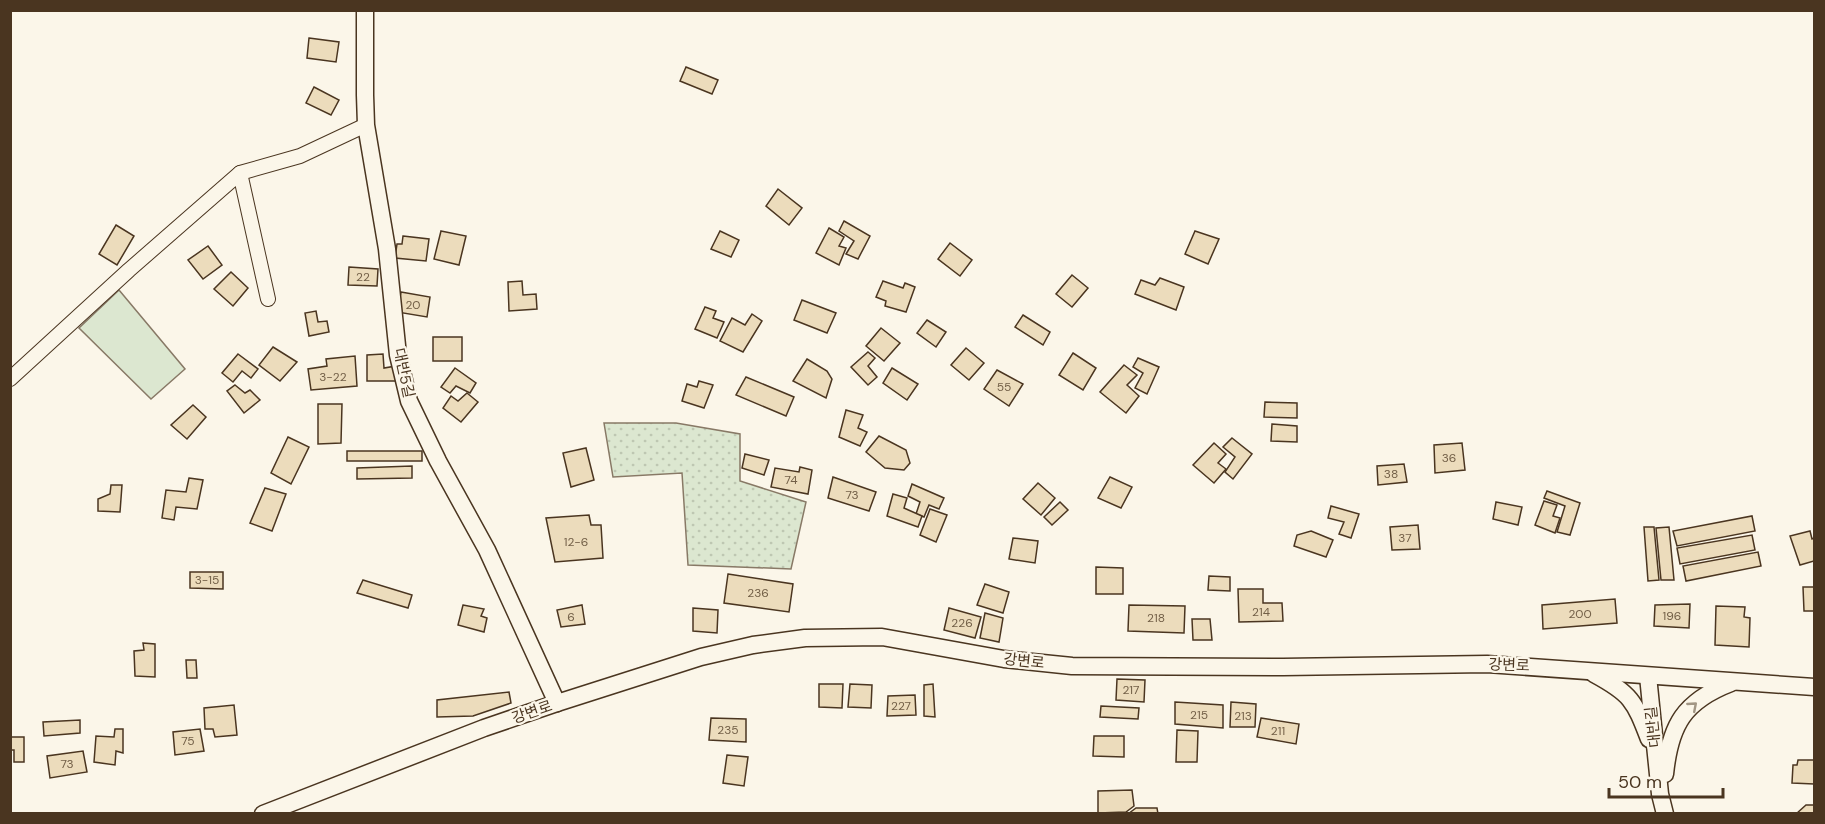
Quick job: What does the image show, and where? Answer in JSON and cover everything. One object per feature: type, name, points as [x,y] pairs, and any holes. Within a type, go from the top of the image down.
[{"type":"street","name":"대반5길","points":[[366,10],[364,95],[366,125],[387,249],[398,355],[409,401],[438,461],[487,550],[557,703]]},
{"type":"street","points":[[10,380],[129,270],[240,173],[300,156],[366,125]]},
{"type":"street","points":[[240,173],[268,299]]},
{"type":"street","name":"강변로","points":[[263,813],[484,728],[557,703],[701,657],[753,645],[805,638],[882,637],[1004,659],[1072,666],[1283,668],[1487,664],[1815,687]]},
{"type":"street","points":[[1588,671],[1629,696],[1643,723],[1661,772]]},
{"type":"street","name":"대반길","points":[[1651,676],[1666,813]]},
{"type":"street","points":[[1661,772],[1676,724],[1698,701],[1715,689],[1735,682]]},
{"type":"green space","points":[[119,290],[185,369],[151,399],[79,328]]},
{"type":"green space","points":[[604,423],[676,423],[740,434],[740,481],[806,502],[791,569],[688,565],[682,473],[613,477]]},
{"type":"building","points":[[309,38],[339,42],[336,62],[307,58]]},
{"type":"building","points":[[686,67],[718,80],[712,94],[680,81]]},
{"type":"building","points":[[314,87],[339,100],[331,115],[306,103]]},
{"type":"building","points":[[778,189],[802,208],[789,225],[766,206]]},
{"type":"building","points":[[844,221],[870,236],[858,259],[846,254],[854,241],[839,231]]},
{"type":"building","points":[[116,225],[134,236],[117,265],[99,254]]},
{"type":"building","points":[[829,228],[844,237],[839,246],[846,248],[839,265],[816,253]]},
{"type":"building","points":[[441,231],[466,236],[459,265],[434,259]]},
{"type":"building","points":[[720,231],[739,240],[731,257],[711,249]]},
{"type":"building","points":[[1195,231],[1219,239],[1208,264],[1185,254]]},
{"type":"building","points":[[403,236],[429,239],[426,261],[395,258],[397,244],[402,244]]},
{"type":"building","points":[[950,243],[972,260],[960,276],[938,259]]},
{"type":"building","points":[[208,246],[222,265],[203,279],[188,260]]},
{"type":"building","points":[[349,267],[378,269],[377,286],[348,285]]},
{"type":"building","points":[[231,272],[248,288],[233,306],[214,289]]},
{"type":"building","points":[[1072,275],[1088,288],[1072,307],[1056,294]]},
{"type":"building","points":[[1160,278],[1184,287],[1176,310],[1135,294],[1141,280],[1155,285]]},
{"type":"building","points":[[522,281],[523,295],[536,294],[537,309],[509,311],[508,282]]},
{"type":"building","points":[[883,281],[903,288],[905,283],[915,287],[906,312],[885,306],[886,301],[876,297]]},
{"type":"building","points":[[401,292],[430,297],[427,317],[397,312]]},
{"type":"building","points":[[802,300],[836,313],[827,333],[794,320]]},
{"type":"building","points":[[705,307],[716,311],[713,318],[724,322],[717,338],[695,329]]},
{"type":"building","points":[[316,311],[318,322],[327,321],[329,332],[309,336],[305,313]]},
{"type":"building","points":[[752,314],[762,321],[743,352],[720,341],[732,318],[745,325]]},
{"type":"building","points":[[1023,315],[1050,332],[1043,345],[1015,327]]},
{"type":"building","points":[[927,320],[946,332],[936,347],[917,333]]},
{"type":"building","points":[[881,328],[900,343],[884,361],[866,346]]},
{"type":"building","points":[[433,337],[462,337],[462,361],[433,361]]},
{"type":"building","points":[[273,347],[297,362],[280,381],[259,365]]},
{"type":"building","points":[[966,348],[984,363],[969,380],[951,365]]},
{"type":"building","points":[[868,352],[875,358],[868,366],[877,377],[868,385],[851,367]]},
{"type":"building","points":[[1073,353],[1096,368],[1083,390],[1059,375]]},
{"type":"building","points":[[238,354],[258,369],[251,378],[242,371],[233,382],[222,373]]},
{"type":"building","points":[[383,354],[384,368],[396,366],[396,381],[367,381],[367,355]]},
{"type":"building","points":[[355,356],[357,386],[311,390],[308,369],[327,366],[326,359]]},
{"type":"building","points":[[1138,358],[1159,367],[1147,394],[1135,388],[1143,373],[1133,367]]},
{"type":"building","points":[[807,359],[827,371],[832,379],[826,398],[793,381]]},
{"type":"building","points":[[1124,365],[1137,375],[1127,385],[1139,396],[1126,413],[1100,392]]},
{"type":"building","points":[[455,368],[476,383],[470,393],[456,386],[450,393],[441,387]]},
{"type":"building","points":[[892,368],[918,384],[907,400],[883,383]]},
{"type":"building","points":[[997,370],[1023,384],[1009,406],[984,389]]},
{"type":"building","points":[[746,377],[794,397],[786,416],[736,395]]},
{"type":"building","points":[[699,381],[713,385],[704,408],[682,401],[687,384],[697,387]]},
{"type":"building","points":[[235,385],[245,393],[250,390],[260,400],[244,413],[227,391]]},
{"type":"building","points":[[467,393],[478,402],[461,422],[443,408],[451,396],[458,401]]},
{"type":"building","points":[[1265,402],[1297,403],[1297,418],[1264,417]]},
{"type":"building","points":[[318,404],[342,404],[341,443],[318,444]]},
{"type":"building","points":[[193,405],[206,417],[187,439],[171,425]]},
{"type":"building","points":[[846,410],[863,415],[858,428],[867,432],[860,446],[839,437]]},
{"type":"building","points":[[1272,424],[1297,426],[1297,442],[1271,441]]},
{"type":"building","points":[[879,436],[906,450],[910,463],[904,470],[885,468],[866,452]]},
{"type":"building","points":[[288,437],[309,447],[291,484],[271,473]]},
{"type":"building","points":[[1232,438],[1252,454],[1233,479],[1225,472],[1235,457],[1223,447]]},
{"type":"building","points":[[1214,443],[1226,454],[1218,463],[1226,469],[1214,483],[1193,465]]},
{"type":"building","points":[[1462,443],[1465,470],[1435,473],[1434,445]]},
{"type":"building","points":[[586,448],[594,480],[571,487],[563,453]]},
{"type":"building","points":[[347,451],[422,451],[422,461],[347,461]]},
{"type":"building","points":[[745,454],[769,460],[764,475],[742,468]]},
{"type":"building","points":[[1404,464],[1407,482],[1378,485],[1377,466]]},
{"type":"building","points":[[412,466],[412,478],[357,479],[357,468]]},
{"type":"building","points":[[800,467],[812,470],[808,494],[771,487],[775,468],[799,472]]},
{"type":"building","points":[[833,477],[876,492],[869,511],[828,498]]},
{"type":"building","points":[[1110,477],[1132,487],[1121,508],[1098,498]]},
{"type":"building","points":[[189,478],[203,480],[197,509],[176,507],[174,520],[162,518],[166,490],[186,492]]},
{"type":"building","points":[[1038,483],[1055,498],[1041,515],[1023,499]]},
{"type":"building","points":[[912,484],[944,498],[939,509],[929,505],[924,517],[916,514],[920,502],[908,496]]},
{"type":"building","points":[[111,485],[122,485],[120,512],[98,511],[98,499],[110,494]]},
{"type":"building","points":[[265,488],[286,494],[272,531],[250,523]]},
{"type":"building","points":[[1547,491],[1580,503],[1570,535],[1557,532],[1565,506],[1544,498]]},
{"type":"building","points":[[893,494],[907,498],[904,508],[922,516],[918,527],[887,516]]},
{"type":"building","points":[[1544,501],[1557,505],[1553,516],[1560,518],[1555,533],[1535,525]]},
{"type":"building","points":[[1060,502],[1068,510],[1052,525],[1044,517]]},
{"type":"building","points":[[1496,502],[1522,507],[1518,525],[1493,519]]},
{"type":"building","points":[[1331,506],[1359,514],[1351,538],[1339,534],[1344,522],[1328,518]]},
{"type":"building","points":[[930,509],[947,515],[936,542],[920,535]]},
{"type":"building","points":[[589,515],[591,525],[601,525],[603,558],[555,562],[546,518]]},
{"type":"building","points":[[1752,516],[1755,531],[1677,546],[1673,531]]},
{"type":"building","points":[[1418,525],[1420,549],[1392,550],[1390,527]]},
{"type":"building","points":[[1644,527],[1654,527],[1659,580],[1648,581]]},
{"type":"building","points":[[1669,527],[1674,580],[1661,580],[1656,528]]},
{"type":"building","points":[[1311,531],[1333,540],[1326,557],[1294,546],[1297,535]]},
{"type":"building","points":[[1810,531],[1812,539],[1814,538],[1814,561],[1800,565],[1790,536]]},
{"type":"building","points":[[1752,535],[1755,550],[1680,564],[1677,548]]},
{"type":"building","points":[[1013,538],[1038,541],[1035,563],[1009,559]]},
{"type":"building","points":[[1758,552],[1761,566],[1686,581],[1683,566]]},
{"type":"building","points":[[1096,567],[1123,568],[1123,594],[1096,594]]},
{"type":"building","points":[[190,572],[223,572],[223,589],[190,588]]},
{"type":"building","points":[[728,574],[793,584],[789,612],[724,603]]},
{"type":"building","points":[[1209,576],[1230,577],[1230,591],[1208,590]]},
{"type":"building","points":[[363,580],[412,595],[408,608],[357,593]]},
{"type":"building","points":[[985,584],[1009,592],[1003,613],[977,605]]},
{"type":"building","points":[[1803,587],[1814,587],[1814,611],[1804,611]]},
{"type":"building","points":[[1238,589],[1263,589],[1263,603],[1282,603],[1283,621],[1239,622]]},
{"type":"building","points":[[1615,599],[1617,623],[1543,629],[1542,605]]},
{"type":"building","points":[[1690,604],[1689,628],[1654,626],[1655,605]]},
{"type":"building","points":[[463,605],[484,609],[481,616],[487,618],[484,632],[458,625]]},
{"type":"building","points":[[582,605],[585,624],[561,627],[557,610]]},
{"type":"building","points":[[1129,605],[1185,606],[1184,633],[1128,631]]},
{"type":"building","points":[[1716,606],[1745,607],[1744,617],[1750,618],[1749,647],[1715,645]]},
{"type":"building","points":[[693,608],[718,610],[717,633],[693,631]]},
{"type":"building","points":[[949,608],[981,617],[975,638],[944,630]]},
{"type":"building","points":[[985,613],[1003,618],[999,642],[980,638]]},
{"type":"building","points":[[1192,619],[1210,619],[1212,640],[1193,640]]},
{"type":"building","points":[[143,643],[155,644],[155,677],[135,676],[134,651],[144,650]]},
{"type":"building","points":[[186,660],[196,660],[197,678],[187,678]]},
{"type":"building","points":[[1117,679],[1145,680],[1144,702],[1116,700]]},
{"type":"building","points":[[819,684],[843,684],[842,708],[819,707]]},
{"type":"building","points":[[850,684],[872,685],[871,708],[848,707]]},
{"type":"building","points":[[933,684],[935,717],[924,716],[924,685]]},
{"type":"building","points":[[509,692],[511,703],[473,716],[437,717],[437,700]]},
{"type":"building","points":[[915,695],[916,715],[887,716],[888,696]]},
{"type":"building","points":[[1175,702],[1223,705],[1223,728],[1175,724]]},
{"type":"building","points":[[1231,702],[1256,704],[1255,727],[1230,727]]},
{"type":"building","points":[[234,705],[237,735],[215,737],[213,729],[205,729],[204,708]]},
{"type":"building","points":[[1101,706],[1139,708],[1138,719],[1100,717]]},
{"type":"building","points":[[711,718],[746,719],[746,742],[709,740]]},
{"type":"building","points":[[1261,718],[1299,724],[1296,744],[1257,737]]},
{"type":"building","points":[[80,720],[80,733],[44,736],[43,722]]},
{"type":"building","points":[[115,729],[123,729],[123,753],[116,751],[115,765],[94,762],[96,736],[114,737]]},
{"type":"building","points":[[200,729],[204,751],[175,755],[173,732]]},
{"type":"building","points":[[1177,730],[1198,731],[1197,762],[1176,762]]},
{"type":"building","points":[[1094,736],[1124,736],[1124,757],[1093,756]]},
{"type":"building","points":[[10,737],[24,737],[24,762],[14,762],[14,750],[10,750]]},
{"type":"building","points":[[83,751],[87,772],[50,778],[47,756]]},
{"type":"building","points":[[727,755],[748,757],[744,786],[723,783]]},
{"type":"building","points":[[1798,760],[1814,760],[1814,784],[1792,783],[1793,765],[1797,765]]},
{"type":"building","points":[[1132,790],[1134,806],[1126,812],[1098,813],[1098,791]]},
{"type":"building","points":[[1806,805],[1814,805],[1814,814],[1796,814]]},
{"type":"building","points":[[1136,808],[1157,808],[1158,814],[1128,814]]}]
